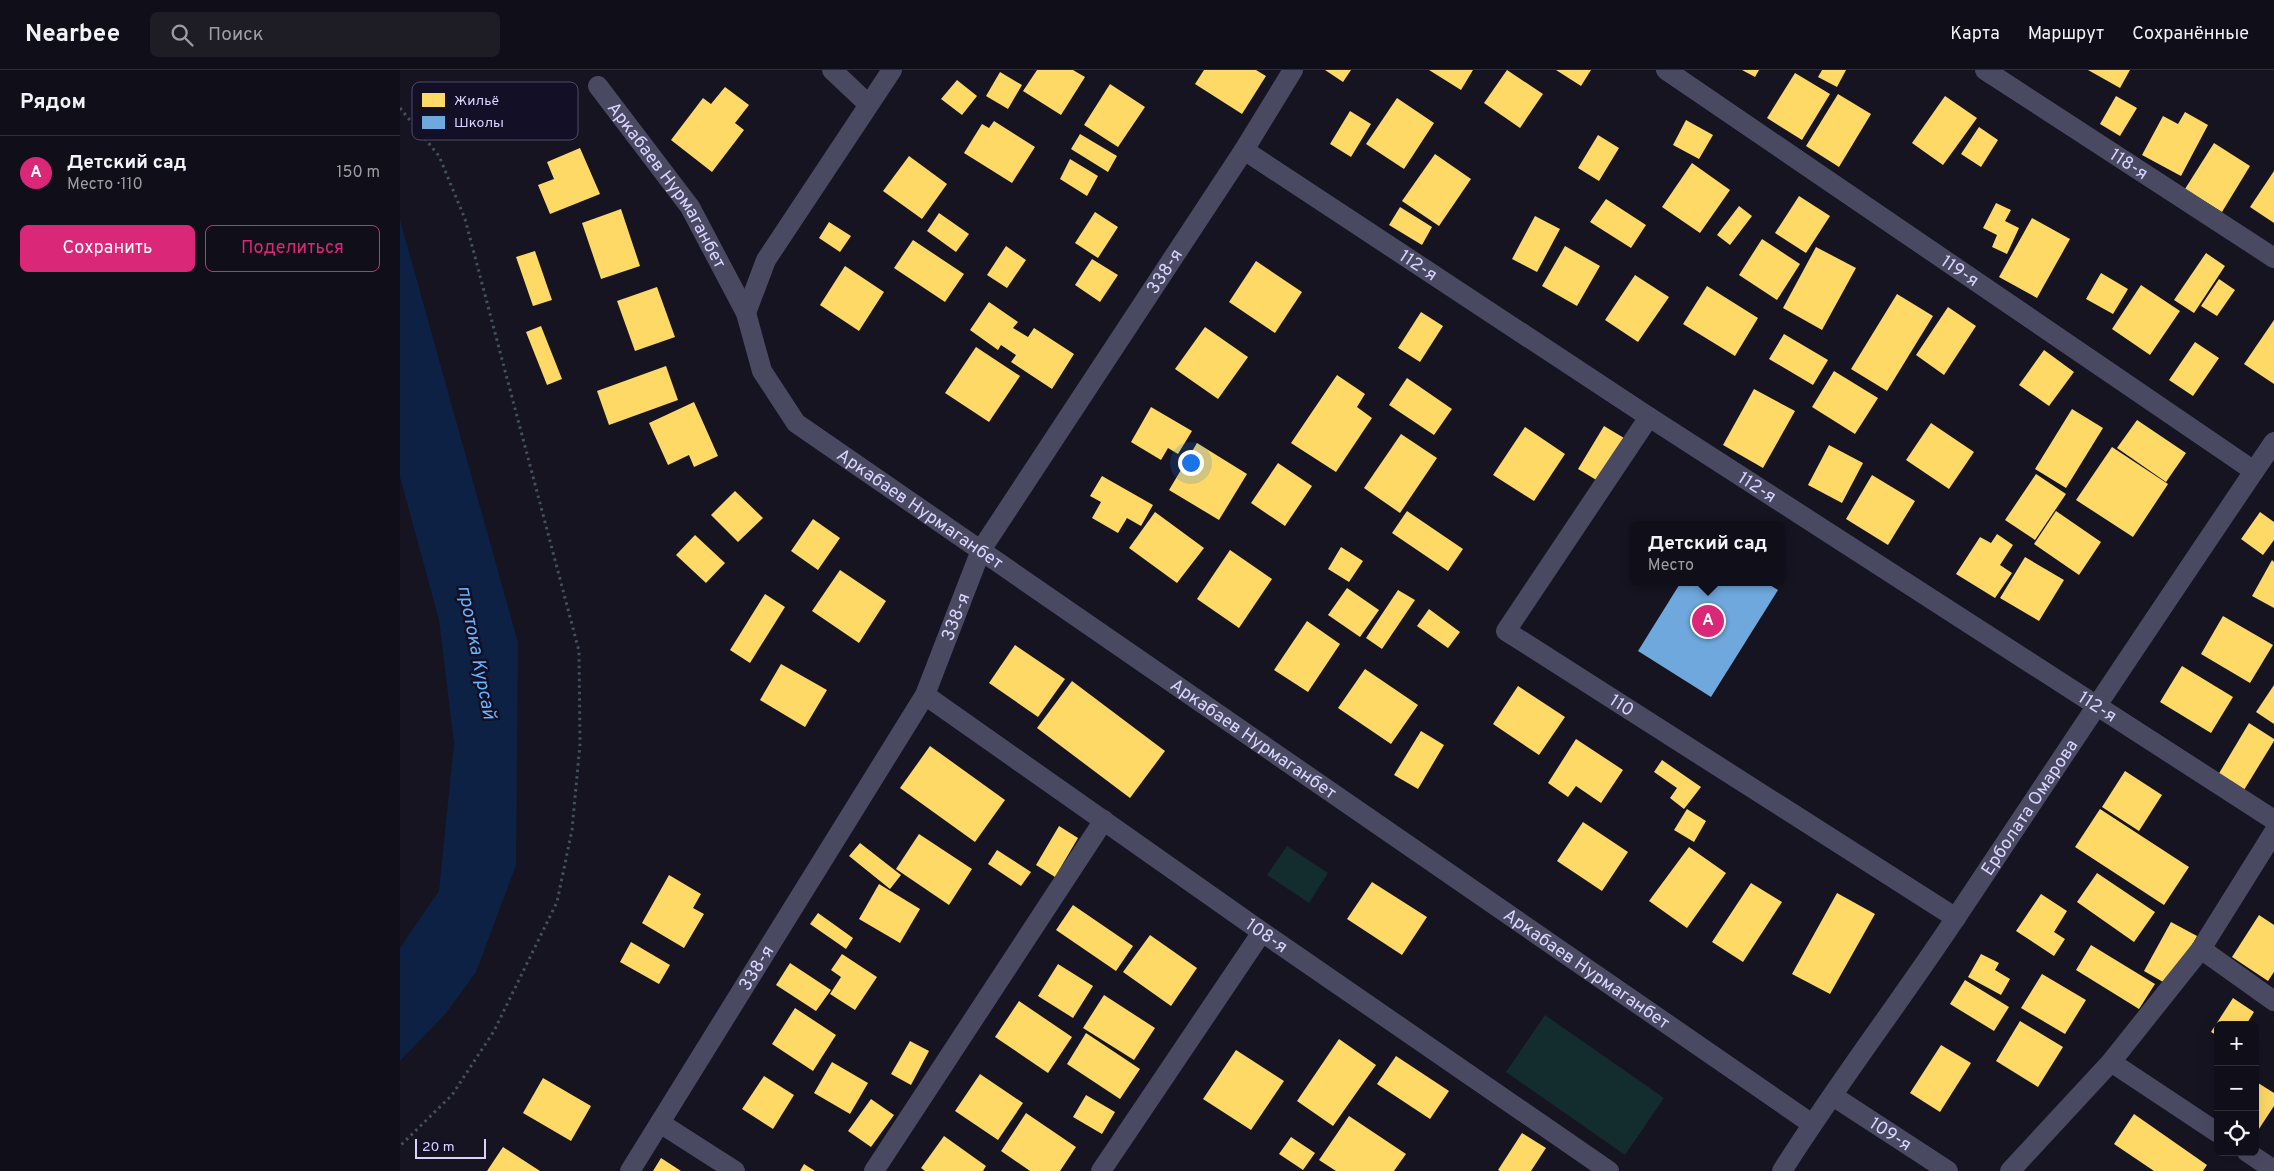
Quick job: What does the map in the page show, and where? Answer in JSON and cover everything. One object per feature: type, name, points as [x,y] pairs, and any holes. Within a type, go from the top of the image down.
[{"type":"street","points":[[832,70],[868,104]]},
{"type":"street","points":[[746,313],[766,260],[892,70]]},
{"type":"street","name":"338-я","points":[[630,1171],[925,695],[981,550],[1244,150],[1293,70]]},
{"type":"street","name":"119-я","points":[[1666,70],[2254,471]]},
{"type":"street","name":"118-я","points":[[1984,70],[2274,258]]},
{"type":"street","name":"Аркабаев Нурмаганбет","points":[[598,86],[690,207],[746,313],[762,372],[796,423],[1812,1124]]},
{"type":"street","name":"112-я","points":[[1244,150],[1648,417],[2274,820]]},
{"type":"street","name":"110","points":[[1648,417],[1506,631],[1956,918]]},
{"type":"street","name":"Ерболата Омарова","points":[[1782,1171],[1812,1124],[1956,918],[2096,704],[2274,442]]},
{"type":"street","name":"108-я","points":[[925,695],[1262,932],[1610,1171]]},
{"type":"street","points":[[874,1171],[1104,820]]},
{"type":"street","points":[[2010,1171],[2112,1062],[2200,949],[2274,832]]},
{"type":"street","points":[[1100,1171],[1262,932]]},
{"type":"street","points":[[2200,949],[2274,1001]]},
{"type":"street","points":[[2112,1062],[2214,1130]]},
{"type":"street","name":"109-я","points":[[1833,1096],[1948,1171]]},
{"type":"street","points":[[660,1123],[736,1171]]},
{"type":"street","points":[[2253,1156],[2274,1170]]},
{"type":"path","points":[[400,108],[412,123]]},
{"type":"path","points":[[400,1146],[452,1095],[494,1031],[557,902],[572,830],[580,744],[579,651],[465,219],[439,156],[426,140]]},
{"type":"green space","points":[[1287,846],[1328,873],[1309,903],[1267,875]]},
{"type":"green space","points":[[1545,1015],[1664,1098],[1625,1155],[1506,1072]]},
{"type":"water","name":"протока Курсай","points":[[400,220],[518,643],[516,865],[476,972],[446,1013],[400,1061],[400,948],[439,891],[454,743],[439,620],[400,477]]},
{"type":"building: Жильё","points":[[1037,70],[1073,70],[1085,77],[1061,115],[1023,91]]},
{"type":"building: Жильё","points":[[1204,70],[1256,70],[1266,76],[1242,114],[1195,84]]},
{"type":"building: Жильё","points":[[1325,70],[1351,70],[1343,82]]},
{"type":"building: Жильё","points":[[1429,70],[1473,70],[1461,90]]},
{"type":"building: Жильё","points":[[1507,70],[1543,94],[1520,128],[1484,103]]},
{"type":"building: Жильё","points":[[1556,70],[1591,70],[1581,86]]},
{"type":"building: Жильё","points":[[1742,70],[1759,70],[1755,77]]},
{"type":"building: Жильё","points":[[1822,70],[1846,70],[1837,87],[1818,77]]},
{"type":"building: Жильё","points":[[2088,70],[2130,70],[2120,88]]},
{"type":"building: Жильё","points":[[1000,72],[1022,85],[1008,109],[986,96]]},
{"type":"building: Жильё","points":[[1795,73],[1830,94],[1802,140],[1767,118]]},
{"type":"building: Жильё","points":[[957,80],[977,96],[962,115],[941,99]]},
{"type":"building: Жильё","points":[[1110,84],[1145,107],[1118,147],[1084,125]]},
{"type":"building: Жильё","points":[[725,87],[749,105],[735,123],[744,130],[712,172],[671,140],[703,98],[711,104]]},
{"type":"building: Жильё","points":[[1838,94],[1871,114],[1839,167],[1806,146]]},
{"type":"building: Жильё","points":[[1945,96],[1977,118],[1943,165],[1912,143]]},
{"type":"building: Жильё","points":[[2116,96],[2137,108],[2120,136],[2100,124]]},
{"type":"building: Жильё","points":[[1397,98],[1434,123],[1404,169],[1366,144]]},
{"type":"building: Жильё","points":[[1350,111],[1371,124],[1351,157],[1330,144]]},
{"type":"building: Жильё","points":[[2185,112],[2208,125],[2181,176],[2142,155],[2163,116],[2178,124]]},
{"type":"building: Жильё","points":[[1686,120],[1713,135],[1699,159],[1673,145]]},
{"type":"building: Жильё","points":[[994,121],[1035,147],[1012,183],[964,153],[982,124],[989,128]]},
{"type":"building: Жильё","points":[[1979,127],[1998,140],[1981,167],[1961,154]]},
{"type":"building: Жильё","points":[[1080,134],[1117,156],[1108,172],[1071,149]]},
{"type":"building: Жильё","points":[[1598,135],[1619,148],[1599,181],[1578,168]]},
{"type":"building: Жильё","points":[[2214,143],[2250,166],[2222,212],[2185,189]]},
{"type":"building: Жильё","points":[[580,148],[600,194],[550,214],[538,185],[554,179],[547,162]]},
{"type":"building: Жильё","points":[[1435,154],[1471,179],[1439,226],[1402,201]]},
{"type":"building: Жильё","points":[[909,156],[947,184],[922,219],[883,191]]},
{"type":"building: Жильё","points":[[1070,159],[1098,176],[1087,196],[1060,179]]},
{"type":"building: Жильё","points":[[1692,163],[1730,190],[1700,233],[1662,207]]},
{"type":"building: Жильё","points":[[2274,171],[2274,223],[2250,207]]},
{"type":"building: Жильё","points":[[1799,196],[1830,216],[1806,253],[1775,233]]},
{"type":"building: Жильё","points":[[1606,199],[1646,225],[1631,248],[1590,222]]},
{"type":"building: Жильё","points":[[1996,203],[2011,210],[2005,221],[2019,228],[2007,254],[1992,247],[1997,235],[1983,228]]},
{"type":"building: Жильё","points":[[1739,206],[1752,216],[1730,245],[1717,235]]},
{"type":"building: Жильё","points":[[1400,207],[1432,227],[1422,245],[1389,225]]},
{"type":"building: Жильё","points":[[621,209],[640,266],[601,279],[582,223]]},
{"type":"building: Жильё","points":[[1095,212],[1118,227],[1098,258],[1075,243]]},
{"type":"building: Жильё","points":[[939,213],[969,234],[956,252],[927,231]]},
{"type":"building: Жильё","points":[[1535,216],[1560,229],[1537,272],[1512,259]]},
{"type":"building: Жильё","points":[[2032,218],[2070,239],[2037,298],[1999,277]]},
{"type":"building: Жильё","points":[[829,222],[851,236],[840,252],[819,238]]},
{"type":"building: Жильё","points":[[1762,239],[1800,264],[1777,300],[1739,275]]},
{"type":"building: Жильё","points":[[913,240],[964,274],[945,302],[894,268]]},
{"type":"building: Жильё","points":[[1006,246],[1026,260],[1007,288],[987,275]]},
{"type":"building: Жильё","points":[[1565,246],[1600,266],[1577,306],[1542,286]]},
{"type":"building: Жильё","points":[[1816,247],[1856,268],[1822,330],[1783,308]]},
{"type":"building: Жильё","points":[[535,251],[552,300],[533,306],[516,257]]},
{"type":"building: Жильё","points":[[2206,253],[2225,266],[2194,313],[2174,300]]},
{"type":"building: Жильё","points":[[1092,259],[1118,275],[1100,302],[1075,285]]},
{"type":"building: Жильё","points":[[1256,261],[1302,292],[1275,333],[1229,302]]},
{"type":"building: Жильё","points":[[845,266],[884,292],[859,331],[820,305]]},
{"type":"building: Жильё","points":[[2101,273],[2128,289],[2113,314],[2086,299]]},
{"type":"building: Жильё","points":[[1635,275],[1669,297],[1638,342],[1605,320]]},
{"type":"building: Жильё","points":[[2219,279],[2235,290],[2217,316],[2201,306]]},
{"type":"building: Жильё","points":[[2141,285],[2180,311],[2150,355],[2112,329]]},
{"type":"building: Жильё","points":[[1707,286],[1758,318],[1735,356],[1683,324]]},
{"type":"building: Жильё","points":[[657,287],[675,337],[635,351],[617,301]]},
{"type":"building: Жильё","points":[[1897,294],[1933,316],[1887,391],[1851,369]]},
{"type":"building: Жильё","points":[[989,302],[1018,322],[1013,328],[1028,337],[1034,328],[1074,354],[1052,389],[1011,362],[1016,355],[1001,345],[998,350],[970,330]]},
{"type":"building: Жильё","points":[[1948,307],[1976,326],[1944,375],[1916,355]]},
{"type":"building: Жильё","points":[[1421,312],[1443,326],[1420,362],[1398,348]]},
{"type":"building: Жильё","points":[[2274,320],[2274,384],[2244,364]]},
{"type":"building: Жильё","points":[[541,326],[562,379],[547,385],[526,332]]},
{"type":"building: Жильё","points":[[1205,327],[1248,357],[1218,399],[1175,369]]},
{"type":"building: Жильё","points":[[1784,334],[1828,360],[1813,385],[1769,359]]},
{"type":"building: Жильё","points":[[2195,342],[2219,358],[2193,396],[2169,380]]},
{"type":"building: Жильё","points":[[976,347],[1020,376],[989,422],[945,393]]},
{"type":"building: Жильё","points":[[2044,350],[2074,372],[2049,406],[2019,385]]},
{"type":"building: Жильё","points":[[666,366],[678,400],[609,425],[597,391]]},
{"type":"building: Жильё","points":[[1834,371],[1878,398],[1855,434],[1812,407]]},
{"type":"building: Жильё","points":[[1337,375],[1365,394],[1357,407],[1372,418],[1336,472],[1291,443]]},
{"type":"building: Жильё","points":[[1407,378],[1452,409],[1434,435],[1389,405]]},
{"type":"building: Жильё","points":[[1754,389],[1795,411],[1763,468],[1723,445]]},
{"type":"building: Жильё","points":[[694,402],[718,456],[694,467],[689,455],[668,465],[649,423]]},
{"type":"building: Жильё","points":[[1151,407],[1192,431],[1178,454],[1168,448],[1161,460],[1131,442]]},
{"type":"building: Жильё","points":[[2072,409],[2103,428],[2066,488],[2035,469]]},
{"type":"building: Жильё","points":[[2137,420],[2186,453],[2166,482],[2117,448]]},
{"type":"building: Жильё","points":[[1931,423],[1974,452],[1949,489],[1906,460]]},
{"type":"building: Жильё","points":[[1604,426],[1624,438],[1598,481],[1578,469]]},
{"type":"building: Жильё","points":[[1525,427],[1565,454],[1534,501],[1493,475]]},
{"type":"building: Жильё","points":[[1401,434],[1437,458],[1400,513],[1364,488]]},
{"type":"building: Жильё","points":[[1197,443],[1247,474],[1219,520],[1169,490]]},
{"type":"building: Жильё","points":[[1829,445],[1863,463],[1842,503],[1808,485]]},
{"type":"building: Жильё","points":[[2112,447],[2168,484],[2133,537],[2076,500]]},
{"type":"building: Жильё","points":[[1278,463],[1312,486],[1285,526],[1251,503]]},
{"type":"building: Жильё","points":[[2036,474],[2066,494],[2035,540],[2005,520]]},
{"type":"building: Жильё","points":[[1872,475],[1915,501],[1888,545],[1846,519]]},
{"type":"building: Жильё","points":[[1102,476],[1153,505],[1141,526],[1127,518],[1118,533],[1092,518],[1101,502],[1090,496]]},
{"type":"building: Жильё","points":[[735,491],[763,518],[738,542],[711,515]]},
{"type":"building: Жильё","points":[[1407,511],[1463,549],[1448,571],[1392,533]]},
{"type":"building: Жильё","points":[[2056,511],[2101,542],[2079,575],[2034,544]]},
{"type":"building: Жильё","points":[[1155,512],[1204,548],[1177,583],[1129,548]]},
{"type":"building: Жильё","points":[[2260,512],[2274,522],[2274,540],[2263,555],[2241,539]]},
{"type":"building: Жильё","points":[[813,519],[840,538],[818,570],[791,551]]},
{"type":"building: Жильё","points":[[1997,534],[2013,545],[2000,565],[2012,573],[1995,598],[1956,574],[1980,537],[1991,543]]},
{"type":"building: Жильё","points":[[695,535],[725,563],[706,583],[676,555]]},
{"type":"building: Жильё","points":[[1341,547],[1363,561],[1349,582],[1328,569]]},
{"type":"building: Жильё","points":[[1230,550],[1272,579],[1239,628],[1197,599]]},
{"type":"building: Жильё","points":[[2025,557],[2064,580],[2039,621],[2000,598]]},
{"type":"building: Жильё","points":[[2272,560],[2274,562],[2274,608],[2252,596]]},
{"type":"building: Жильё","points":[[840,570],[886,601],[859,643],[812,611]]},
{"type":"building: Жильё","points":[[1347,588],[1379,610],[1360,637],[1328,615]]},
{"type":"building: Жильё","points":[[1398,590],[1415,600],[1382,649],[1366,638]]},
{"type":"building: Жильё","points":[[765,594],[785,607],[750,663],[730,650]]},
{"type":"building: Жильё","points":[[1429,609],[1460,632],[1448,648],[1417,626]]},
{"type":"building: Жильё","points":[[2223,616],[2273,645],[2250,683],[2201,654]]},
{"type":"building: Жильё","points":[[1307,621],[1340,644],[1308,692],[1274,670]]},
{"type":"building: Жильё","points":[[1015,645],[1065,679],[1038,717],[989,683]]},
{"type":"building: Жильё","points":[[781,664],[827,690],[805,727],[760,700]]},
{"type":"building: Жильё","points":[[2182,666],[2233,697],[2211,733],[2160,702]]},
{"type":"building: Жильё","points":[[1365,669],[1418,705],[1391,744],[1338,708]]},
{"type":"building: Жильё","points":[[1072,681],[1165,751],[1130,798],[1037,728]]},
{"type":"building: Жильё","points":[[2274,685],[2274,724],[2256,712]]},
{"type":"building: Жильё","points":[[1518,686],[1565,717],[1539,755],[1493,724]]},
{"type":"building: Жильё","points":[[2249,723],[2274,739],[2274,741],[2244,790],[2218,775]]},
{"type":"building: Жильё","points":[[1421,731],[1444,745],[1418,789],[1394,775]]},
{"type":"building: Жильё","points":[[1576,739],[1623,770],[1601,803],[1576,786],[1568,797],[1548,783]]},
{"type":"building: Жильё","points":[[930,746],[1005,800],[975,842],[900,788]]},
{"type":"building: Жильё","points":[[1662,760],[1701,787],[1684,809],[1670,798],[1677,788],[1654,772]]},
{"type":"building: Жильё","points":[[2125,771],[2162,795],[2139,831],[2102,807]]},
{"type":"building: Жильё","points":[[1687,809],[1706,821],[1694,842],[1674,830]]},
{"type":"building: Жильё","points":[[2100,809],[2189,867],[2164,905],[2075,847]]},
{"type":"building: Жильё","points":[[1583,822],[1628,852],[1602,891],[1557,861]]},
{"type":"building: Жильё","points":[[1059,826],[1078,838],[1055,877],[1036,865]]},
{"type":"building: Жильё","points":[[919,834],[972,869],[949,905],[896,869]]},
{"type":"building: Жильё","points":[[860,843],[901,875],[890,889],[849,856]]},
{"type":"building: Жильё","points":[[1689,847],[1726,873],[1687,928],[1649,901]]},
{"type":"building: Жильё","points":[[997,850],[1031,872],[1021,886],[988,864]]},
{"type":"building: Жильё","points":[[2097,873],[2155,912],[2134,942],[2077,902]]},
{"type":"building: Жильё","points":[[669,875],[701,894],[693,908],[704,914],[684,948],[642,923]]},
{"type":"building: Жильё","points":[[1372,882],[1427,917],[1402,955],[1347,919]]},
{"type":"building: Жильё","points":[[1751,883],[1782,902],[1743,962],[1712,942]]},
{"type":"building: Жильё","points":[[879,884],[920,909],[900,943],[859,919]]},
{"type":"building: Жильё","points":[[1837,893],[1875,914],[1830,994],[1792,974]]},
{"type":"building: Жильё","points":[[2041,894],[2067,911],[2054,932],[2065,939],[2054,956],[2016,931]]},
{"type":"building: Жильё","points":[[1073,905],[1133,946],[1116,971],[1056,930]]},
{"type":"building: Жильё","points":[[818,913],[853,938],[846,949],[810,924]]},
{"type":"building: Жильё","points":[[2259,915],[2274,925],[2274,972],[2268,981],[2232,957]]},
{"type":"building: Жильё","points":[[2171,922],[2197,936],[2170,986],[2144,971]]},
{"type":"building: Жильё","points":[[1150,935],[1197,968],[1171,1006],[1123,972]]},
{"type":"building: Жильё","points":[[631,942],[670,965],[659,984],[620,962]]},
{"type":"building: Жильё","points":[[2091,945],[2155,984],[2139,1009],[2076,970]]},
{"type":"building: Жильё","points":[[842,954],[877,977],[855,1010],[830,994],[841,977],[831,970]]},
{"type":"building: Жильё","points":[[1981,954],[1999,963],[1995,970],[2010,979],[2001,995],[1968,977]]},
{"type":"building: Жильё","points":[[790,963],[831,990],[816,1011],[776,985]]},
{"type":"building: Жильё","points":[[1058,964],[1093,986],[1073,1018],[1038,996]]},
{"type":"building: Жильё","points":[[2042,974],[2086,1000],[2065,1034],[2021,1008]]},
{"type":"building: Жильё","points":[[1965,980],[2009,1007],[1994,1031],[1950,1004]]},
{"type":"building: Жильё","points":[[1104,995],[1155,1028],[1134,1060],[1083,1028]]},
{"type":"building: Жильё","points":[[2233,998],[2254,1012],[2248,1021],[2218,1021]]},
{"type":"building: Жильё","points":[[1019,1001],[1072,1037],[1048,1073],[995,1037]]},
{"type":"building: Жильё","points":[[795,1008],[836,1035],[813,1071],[772,1044]]},
{"type":"building: Жильё","points":[[2020,1021],[2063,1047],[2038,1087],[1996,1061]]},
{"type":"building: Жильё","points":[[1086,1033],[1140,1069],[1120,1099],[1067,1064]]},
{"type":"building: Жильё","points":[[1339,1039],[1376,1065],[1333,1126],[1297,1101]]},
{"type":"building: Жильё","points":[[910,1041],[929,1051],[911,1085],[891,1074]]},
{"type":"building: Жильё","points":[[1941,1045],[1971,1063],[1940,1112],[1910,1093]]},
{"type":"building: Жильё","points":[[1236,1050],[1284,1081],[1251,1130],[1203,1099]]},
{"type":"building: Жильё","points":[[1396,1056],[1449,1091],[1430,1119],[1377,1084]]},
{"type":"building: Жильё","points":[[832,1062],[868,1083],[850,1114],[814,1093]]},
{"type":"building: Жильё","points":[[980,1074],[1023,1103],[998,1140],[955,1111]]},
{"type":"building: Жильё","points":[[764,1076],[794,1095],[773,1129],[742,1109]]},
{"type":"building: Жильё","points":[[543,1078],[591,1106],[571,1141],[523,1113]]},
{"type":"building: Жильё","points":[[2259,1084],[2274,1093],[2274,1106],[2259,1129]]},
{"type":"building: Жильё","points":[[1086,1095],[1115,1112],[1102,1134],[1073,1117]]},
{"type":"building: Жильё","points":[[871,1099],[894,1115],[871,1147],[848,1131]]},
{"type":"building: Жильё","points":[[1026,1113],[1076,1147],[1060,1171],[1030,1171],[1001,1151]]},
{"type":"building: Жильё","points":[[2134,1114],[2207,1165],[2203,1171],[2154,1171],[2114,1144]]},
{"type":"building: Жильё","points":[[1349,1116],[1406,1154],[1394,1171],[1336,1171],[1319,1160]]},
{"type":"building: Жильё","points":[[1522,1133],[1546,1148],[1531,1171],[1498,1170]]},
{"type":"building: Жильё","points":[[944,1136],[986,1166],[983,1171],[925,1171],[921,1168]]},
{"type":"building: Жильё","points":[[1291,1137],[1315,1153],[1303,1170],[1279,1154]]},
{"type":"building: Жильё","points":[[503,1147],[540,1171],[487,1171]]},
{"type":"building: Жильё","points":[[661,1158],[681,1171],[653,1171]]},
{"type":"building: Жильё","points":[[804,1164],[815,1171],[800,1171]]},
{"type":"building: Школы","points":[[1679,586],[1772,586],[1778,590],[1711,697],[1638,651]]},
{"type":"place","name":"Детский сад","points":[[1708,621]]}]
